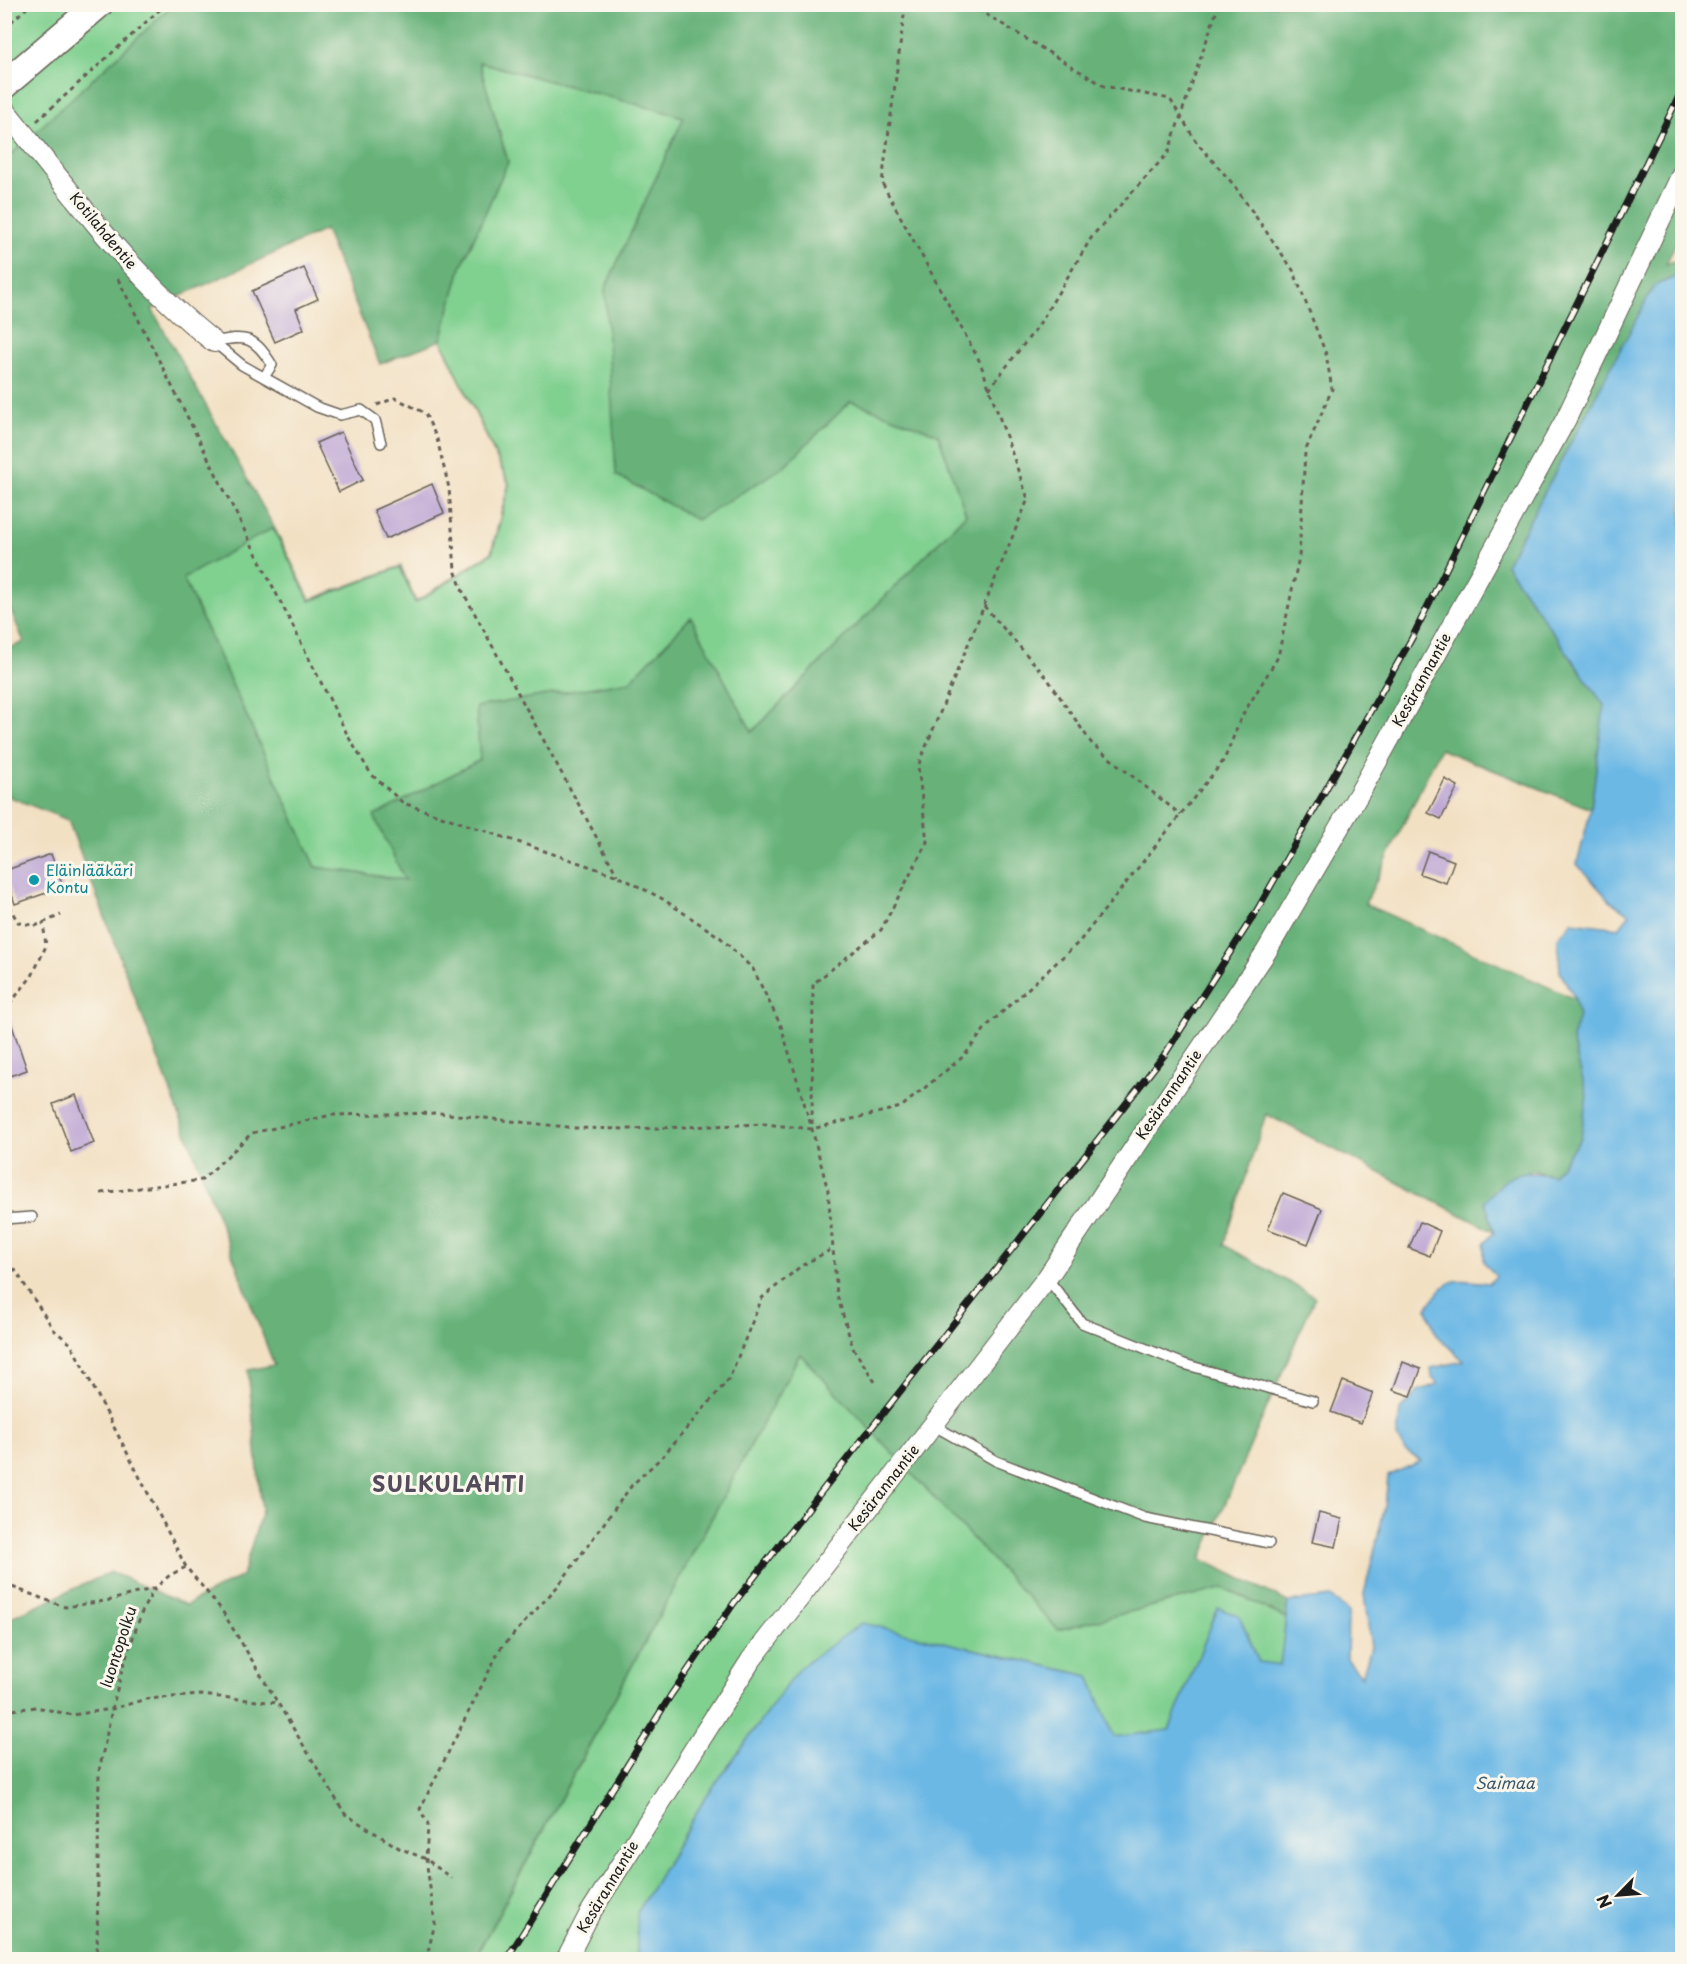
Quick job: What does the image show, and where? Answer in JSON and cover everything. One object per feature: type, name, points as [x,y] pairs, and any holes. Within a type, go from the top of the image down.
[{"type":"main road","points":[[4,85],[99,4]]},
{"type":"street","name":"Kotilahdentie","points":[[4,109],[125,259],[172,309],[214,342]]},
{"type":"street","name":"Kesärannantie","points":[[566,1959],[590,1913],[751,1660],[1047,1278],[1266,952],[1364,785],[1566,419],[1683,174]]},
{"type":"lane","points":[[214,342],[240,337],[259,344],[272,365],[264,376]]},
{"type":"lane","points":[[214,342],[242,365],[317,407],[340,415],[361,410],[375,420],[381,442]]},
{"type":"lane","points":[[4,1220],[32,1217]]},
{"type":"lane","points":[[1047,1278],[1082,1323],[1184,1364],[1312,1401]]},
{"type":"lane","points":[[933,1425],[996,1461],[1145,1518],[1269,1543]]},
{"type":"path","points":[[4,28],[31,4]]},
{"type":"path","points":[[24,133],[166,4]]},
{"type":"path","points":[[812,1129],[813,984],[881,930],[927,842],[918,766],[1028,500],[980,362],[882,183],[905,8],[908,4]]},
{"type":"path","points":[[101,1193],[202,1180],[252,1133],[332,1115],[440,1113],[574,1128],[640,1129],[764,1124],[812,1129],[901,1107],[964,1056],[987,1026],[1079,942],[1224,760],[1242,716],[1278,657],[1299,557],[1305,452],[1332,389],[1326,354],[1293,270],[1233,184],[1197,143],[1170,99],[1104,86],[969,4]]},
{"type":"path","points":[[990,389],[1038,326],[1093,235],[1168,153],[1219,4]]},
{"type":"path","points":[[114,271],[349,738],[371,774],[403,803],[618,876],[661,898],[721,938],[753,969],[781,1026],[828,1191],[837,1295],[854,1348],[877,1385]]},
{"type":"path","points":[[361,410],[395,398],[425,413],[437,439],[449,488],[452,551],[463,592],[618,876]]},
{"type":"path","points":[[984,606],[1047,678],[1092,744],[1181,815]]},
{"type":"path","points":[[4,898],[18,922],[35,926],[61,915]]},
{"type":"path","points":[[4,1011],[32,976],[46,946],[43,922]]},
{"type":"path","points":[[426,1959],[435,1923],[426,1859],[428,1825],[420,1809],[500,1649],[558,1586],[632,1485],[663,1456],[729,1379],[762,1298],[801,1266],[832,1249]]},
{"type":"path","points":[[4,1253],[54,1330],[71,1344],[186,1567],[221,1609],[345,1814],[399,1848],[426,1859],[451,1878]]},
{"type":"path","name":"luontopolku","points":[[97,1959],[99,1771],[112,1708],[142,1610],[155,1588],[170,1575],[186,1567]]},
{"type":"path","points":[[4,1584],[65,1607],[155,1588]]},
{"type":"path","points":[[4,1711],[36,1707],[72,1715],[146,1699],[201,1695],[277,1703]]},
{"type":"green space","points":[[5,5],[173,5],[5,161]]},
{"type":"green space","points":[[173,5],[1682,5],[1682,230],[1666,264],[1682,258],[1682,274],[1654,286],[1506,565],[1604,705],[1591,809],[1440,749],[1365,904],[1575,999],[1579,1017],[1572,1039],[1587,1095],[1581,1138],[1553,1176],[1532,1170],[1485,1201],[1494,1232],[1266,1114],[1224,1245],[1315,1297],[1201,1559],[1288,1602],[1286,1618],[1224,1588],[1058,1630],[800,1354],[474,1959],[5,1959],[5,1620],[111,1572],[186,1605],[242,1576],[262,1511],[248,1370],[274,1365],[68,820],[5,795],[5,650],[24,642],[4,594],[4,161]],"holes":[[[479,62],[684,117],[605,289],[616,475],[697,520],[782,468],[851,401],[938,434],[966,514],[752,732],[691,617],[630,681],[476,707],[480,760],[374,816],[405,880],[316,867],[183,578],[273,528],[310,601],[400,567],[415,603],[492,553],[509,484],[491,553],[416,602],[401,566],[310,600],[274,527],[152,309],[325,230],[380,364],[441,340],[461,267],[508,162]]]},
{"type":"green space","points":[[479,62],[684,117],[605,289],[782,468],[851,401],[938,434],[966,514],[752,732],[691,617],[630,681],[476,707],[480,760],[375,816],[406,880],[316,867],[183,578],[273,527],[310,600],[400,567],[416,603],[492,553],[509,484],[441,340],[461,267],[508,162]]},
{"type":"green space","points":[[800,1354],[1058,1630],[1224,1588],[1286,1618],[1281,1665],[988,1959],[474,1960]]},
{"type":"water","name":"Saimaa","points":[[1682,274],[1682,1959],[637,1959],[637,1913],[705,1798],[799,1668],[862,1623],[1089,1676],[1114,1737],[1169,1730],[1218,1608],[1239,1616],[1259,1662],[1280,1665],[1288,1602],[1331,1597],[1348,1611],[1347,1659],[1362,1677],[1371,1647],[1364,1594],[1385,1506],[1388,1476],[1421,1461],[1405,1451],[1397,1437],[1400,1410],[1418,1391],[1438,1384],[1432,1378],[1431,1368],[1464,1361],[1436,1335],[1427,1308],[1447,1284],[1460,1281],[1490,1283],[1496,1276],[1484,1262],[1484,1244],[1494,1232],[1485,1201],[1500,1185],[1514,1175],[1531,1173],[1553,1176],[1581,1138],[1587,1095],[1572,1039],[1579,1016],[1575,999],[1560,972],[1558,938],[1572,922],[1619,928],[1630,914],[1611,902],[1577,864],[1591,809],[1604,705],[1506,565],[1654,286]]},
{"type":"building","points":[[304,268],[318,299],[296,309],[304,329],[275,342],[252,291]]},
{"type":"building","points":[[341,432],[363,480],[339,492],[316,443]]},
{"type":"building","points":[[432,484],[444,513],[386,539],[374,510]]},
{"type":"building","points":[[1445,779],[1458,786],[1441,819],[1428,813]]},
{"type":"building","points":[[1428,851],[1454,861],[1446,883],[1420,874]]},
{"type":"building","name":"Eläinlääkäri Kontu","points":[[51,854],[63,887],[15,904],[4,871]]},
{"type":"building","points":[[4,1011],[7,1011],[27,1070],[4,1078]]},
{"type":"building","points":[[76,1095],[94,1143],[71,1152],[53,1104]]},
{"type":"building","points":[[1283,1193],[1322,1209],[1308,1244],[1268,1229]]},
{"type":"building","points":[[1420,1222],[1440,1231],[1430,1256],[1409,1248]]},
{"type":"building","points":[[1403,1362],[1421,1369],[1411,1396],[1393,1390]]},
{"type":"building","points":[[1343,1381],[1373,1393],[1361,1423],[1331,1412]]},
{"type":"building","points":[[1319,1513],[1342,1519],[1336,1547],[1312,1542]]},
{"type":"railway","points":[[506,1960],[671,1695],[734,1603],[1165,1054],[1256,912],[1412,638],[1682,90]]},
{"type":"place","name":"Eläinlääkäri Kontu","points":[[34,880]]},
{"type":"district","name":"SULKULAHTI","points":[[449,1485]]}]
